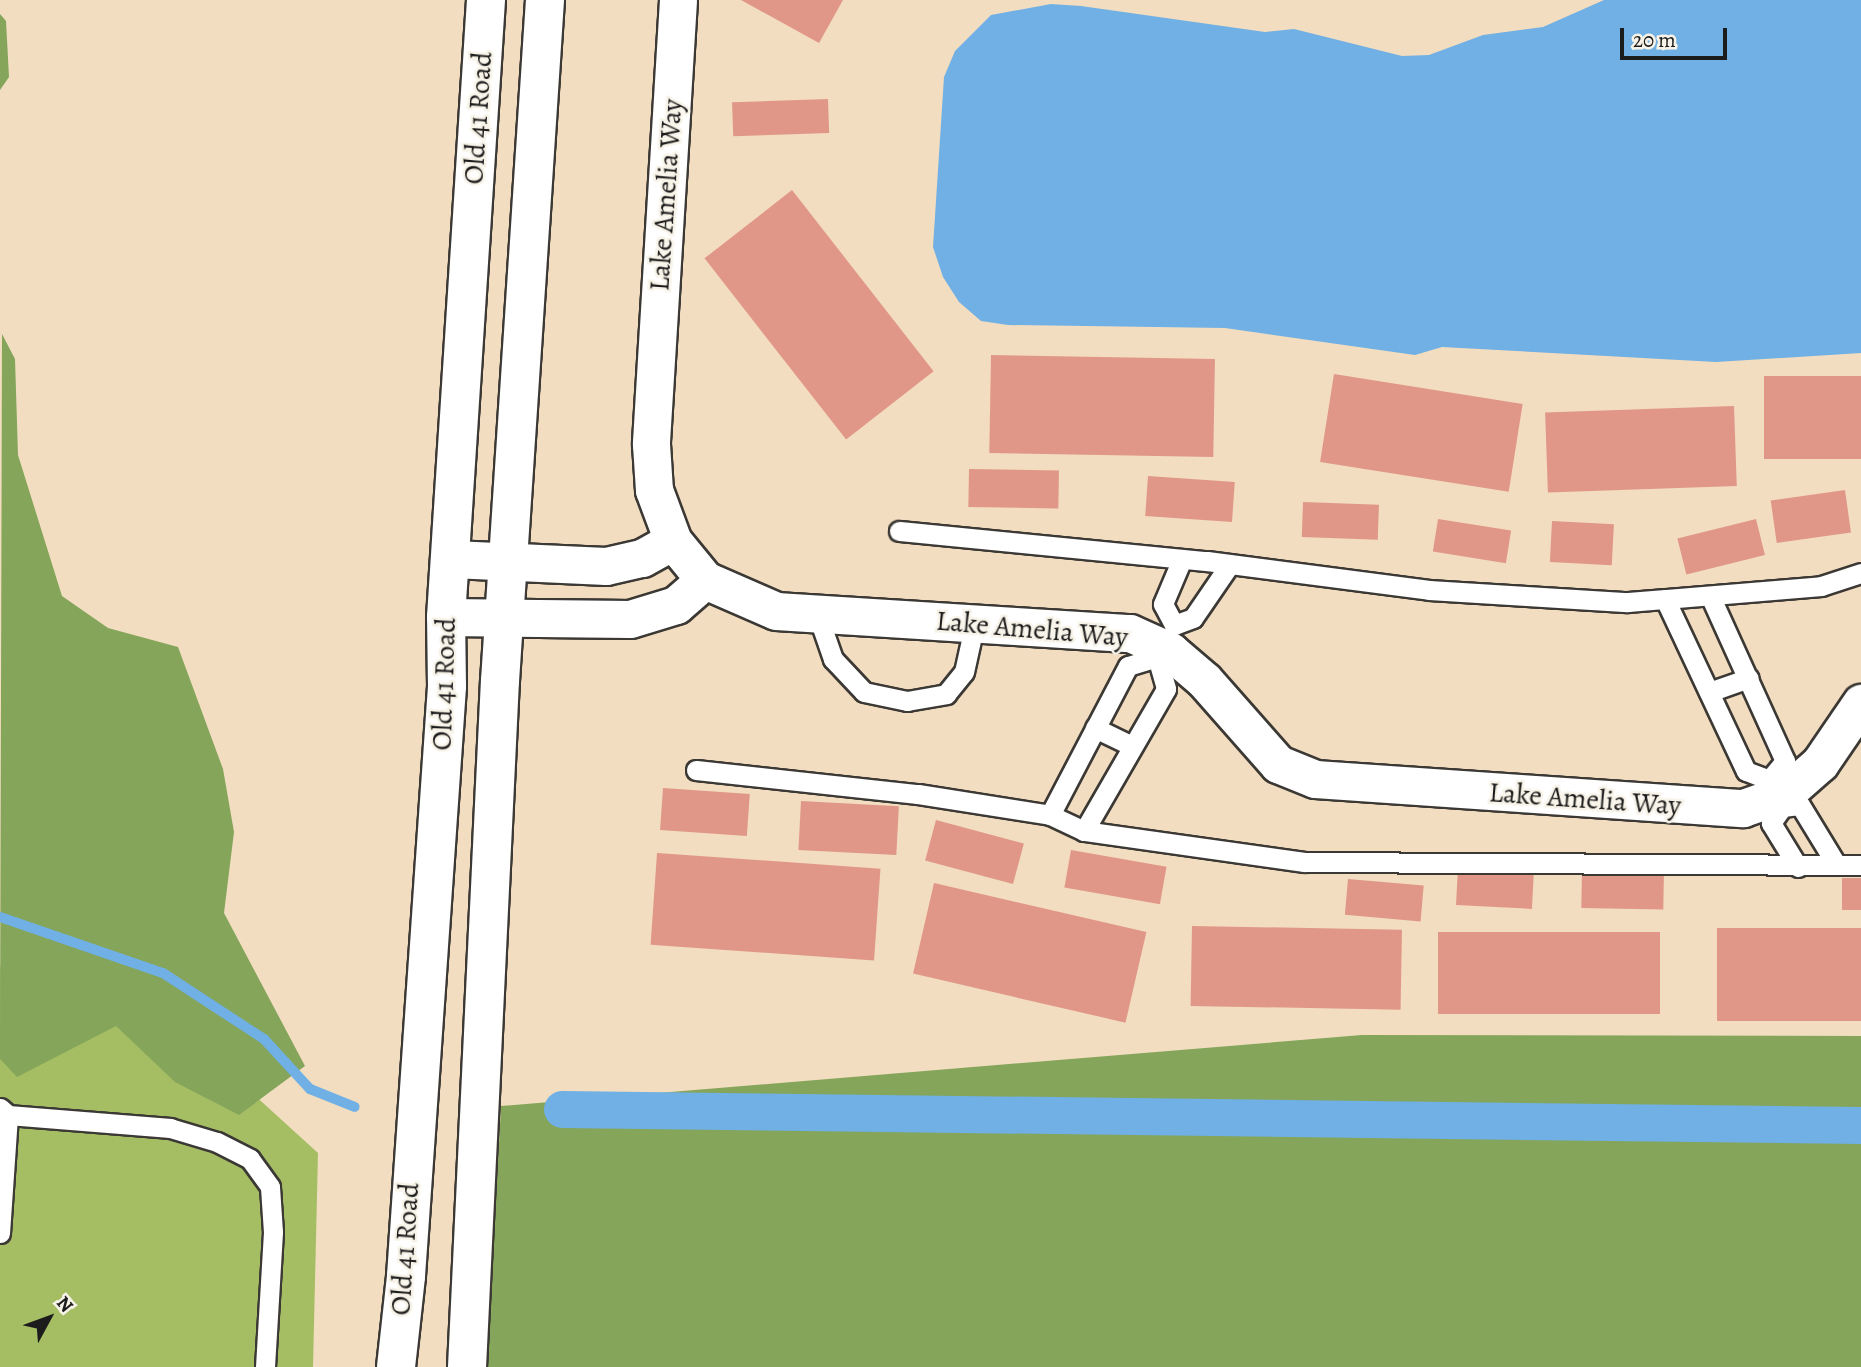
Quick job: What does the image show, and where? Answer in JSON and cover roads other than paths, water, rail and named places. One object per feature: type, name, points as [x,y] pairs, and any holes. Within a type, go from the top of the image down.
[{"type":"street","name":"Old 41 Road","points":[[396,1367],[406,1276],[446,700],[446,617],[452,559],[486,0]]},
{"type":"street","name":"Old 41 Road","points":[[467,1367],[506,620],[545,0]]},
{"type":"street","name":"Lake Amelia Way","points":[[678,0],[651,444],[654,490],[673,541],[705,580],[776,611],[1130,634],[1164,643],[1203,680],[1278,764],[1315,779],[1698,808],[1743,808],[1776,795],[1820,763],[1861,703]]},
{"type":"street","points":[[452,559],[606,566],[642,558],[673,541]]},
{"type":"street","points":[[446,617],[506,620],[629,619],[676,605],[705,580]]},
{"type":"lane","points":[[899,531],[1182,559],[1429,590],[1628,602],[1821,586],[1861,573]]},
{"type":"lane","points":[[1084,831],[1166,689],[1163,604],[1182,559]]},
{"type":"lane","points":[[1049,815],[1128,666],[1164,643],[1193,618],[1230,565]]},
{"type":"lane","points":[[1710,596],[1784,761],[1771,823],[1798,867]]},
{"type":"lane","points":[[1665,599],[1746,771],[1776,795],[1800,805],[1836,864]]},
{"type":"lane","points":[[817,613],[833,659],[864,692],[907,701],[946,694],[964,672],[975,622]]},
{"type":"lane","points":[[1709,692],[1749,678]]},
{"type":"lane","points":[[1096,728],[1132,746]]},
{"type":"lane","points":[[696,770],[918,794],[1049,815],[1084,831],[1304,862],[1798,867],[1861,865]]},
{"type":"lane","points":[[0,1233],[4,1112],[170,1128],[217,1142],[250,1158],[270,1187],[273,1233],[265,1367]]},
{"type":"water","points":[[1604,0],[1861,0],[1861,353],[1716,362],[1442,347],[1415,355],[1225,328],[1008,325],[981,321],[959,302],[943,277],[933,247],[944,77],[955,51],[991,15],[1051,4],[1081,6],[1265,32],[1294,29],[1402,56],[1429,55],[1483,35],[1543,27]]},
{"type":"waterway","points":[[0,917],[163,973],[264,1039],[310,1089],[355,1107]]},
{"type":"waterway","points":[[562,1109],[1861,1125]]}]
